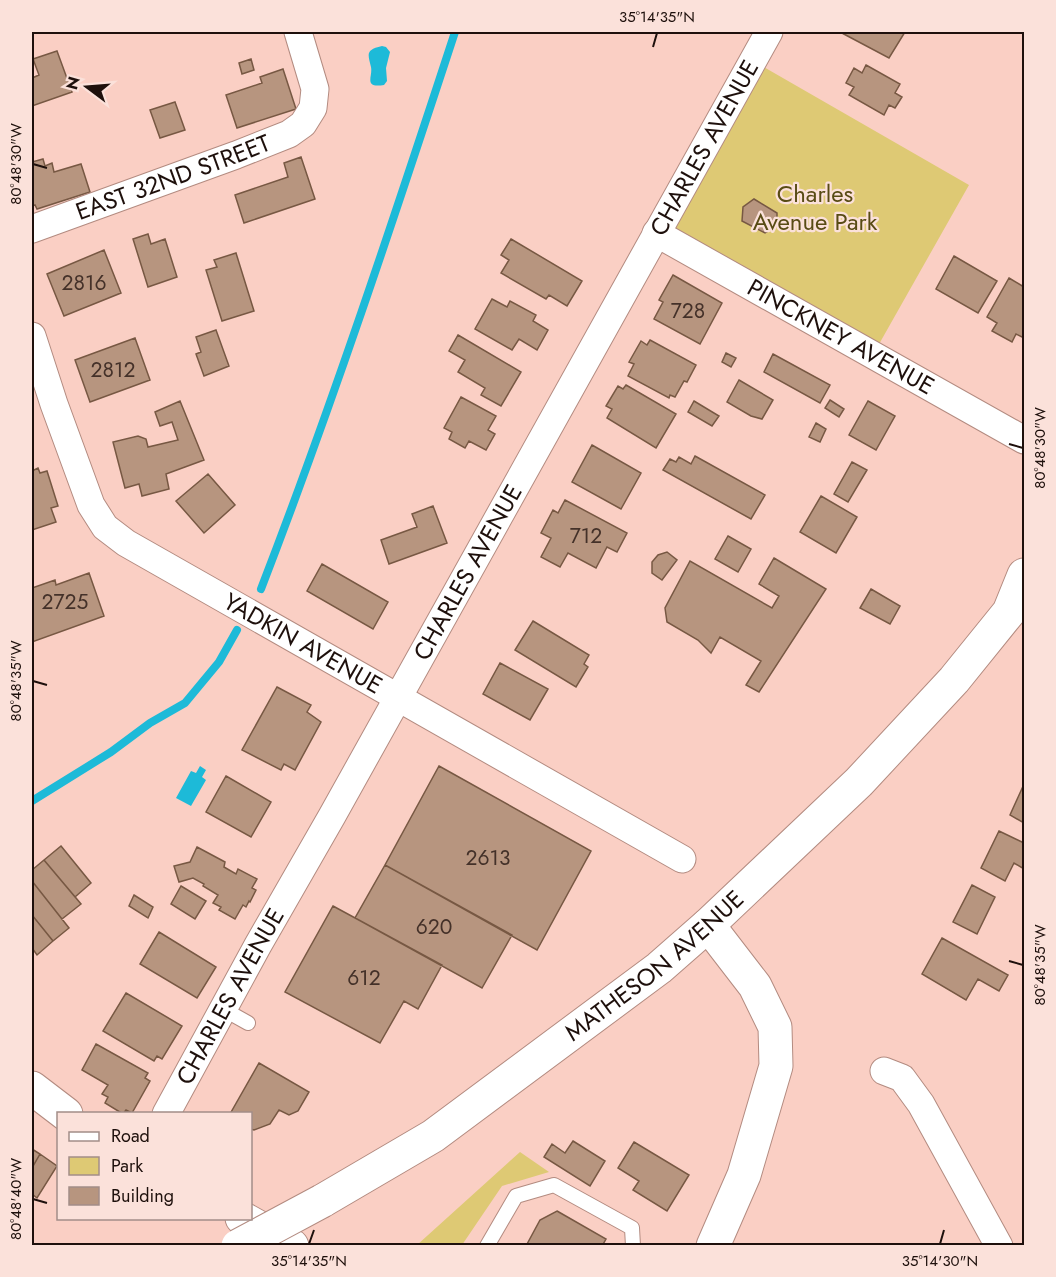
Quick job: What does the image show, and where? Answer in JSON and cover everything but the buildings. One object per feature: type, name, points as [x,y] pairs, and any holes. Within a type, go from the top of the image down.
[{"type":"street","name":"EAST 32ND STREET","points":[[32,229],[289,134],[303,124],[313,108],[315,89],[298,32]]},
{"type":"street","name":"CHARLES AVENUE","points":[[167,1112],[769,32]]},
{"type":"street","name":"PINCKNEY AVENUE","points":[[656,233],[1024,440]]},
{"type":"street","name":"YADKIN AVENUE","points":[[32,336],[91,505],[105,526],[126,543],[682,860]]},
{"type":"street","name":"MATHESON AVENUE","points":[[238,1245],[322,1201],[433,1136],[650,975],[708,925],[859,782],[1017,609],[1024,575]]},
{"type":"street","points":[[708,925],[755,986],[775,1026],[776,1066],[744,1175],[713,1245]]},
{"type":"street","points":[[884,1071],[902,1078],[912,1089],[930,1117],[999,1245]]},
{"type":"street","points":[[32,1088],[65,1112]]},
{"type":"street","points":[[246,1220],[292,1245]]},
{"type":"lane","points":[[223,1009],[249,1023]]},
{"type":"lane","points":[[486,1245],[516,1196],[554,1185],[633,1228],[633,1245]]},
{"type":"green space","name":"Charles Avenue Park","points":[[757,63],[969,185],[874,353],[661,232]]},
{"type":"green space","points":[[520,1152],[549,1172],[502,1186],[462,1245],[417,1245]]},
{"type":"water","points":[[382,46],[390,52],[386,68],[387,81],[384,85],[373,85],[370,81],[369,53]]},
{"type":"water","points":[[200,766],[206,770],[202,777],[206,780],[191,806],[176,798],[191,771],[196,773]]},
{"type":"waterway","points":[[261,589],[338,381],[455,32]]},
{"type":"waterway","points":[[32,801],[111,752],[150,723],[185,703],[219,662],[237,630]]}]
